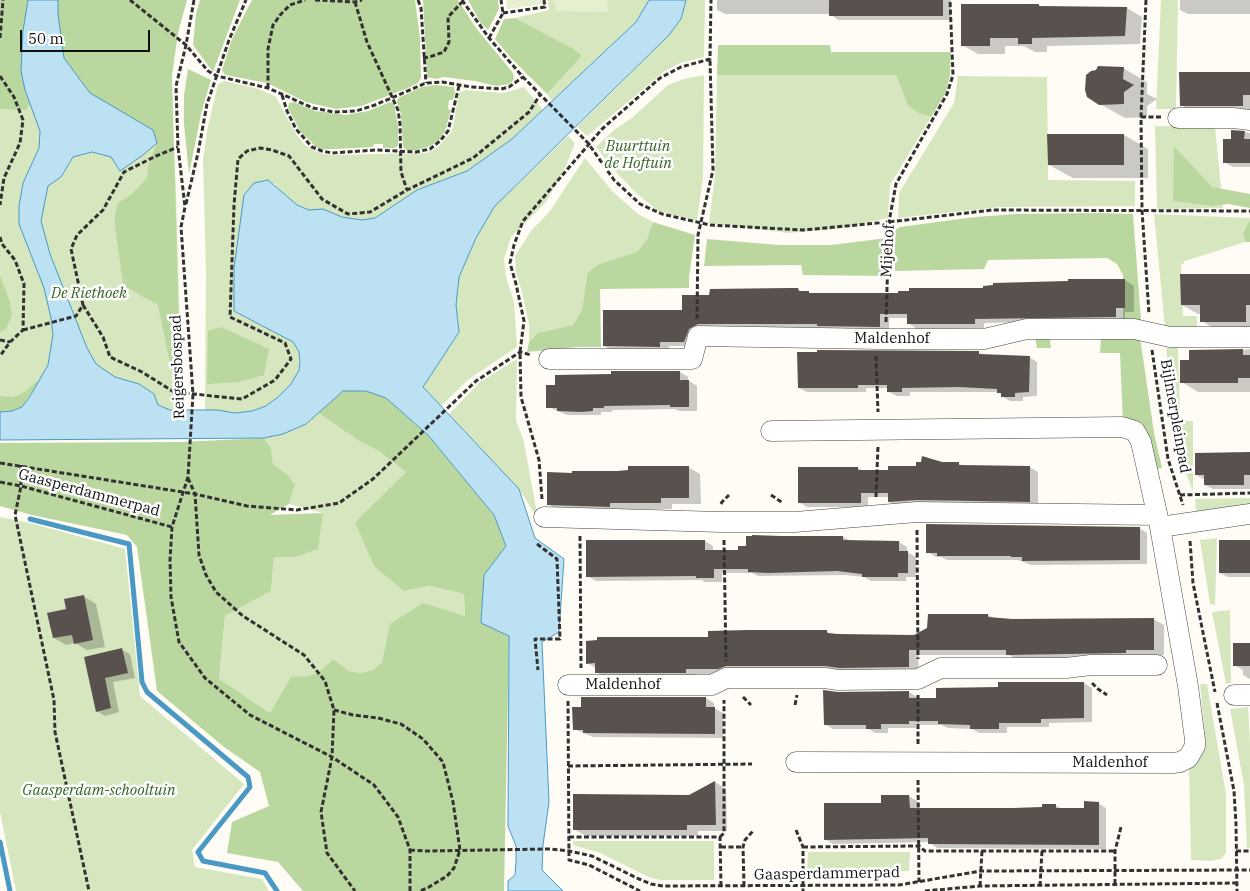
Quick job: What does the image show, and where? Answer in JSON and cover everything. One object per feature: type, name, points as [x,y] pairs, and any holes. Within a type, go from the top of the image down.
[{"type":"street","points":[[1178,118],[1234,118],[1250,120]]},
{"type":"street","name":"Maldenhof","points":[[698,336],[984,339],[1027,329],[1134,328],[1170,337],[1250,336]]},
{"type":"street","points":[[549,359],[692,359],[698,336]]},
{"type":"street","name":"Maldenhof","points":[[771,431],[1129,428],[1135,431],[1141,442],[1159,521],[1188,686],[1195,740],[1188,758],[1180,762],[1166,763],[796,762]]},
{"type":"street","points":[[544,517],[795,522],[916,512],[1186,522],[1250,514]]},
{"type":"street","name":"Maldenhof","points":[[575,685],[712,685],[726,678],[918,680],[940,668],[1066,668],[1091,665],[1157,665]]},
{"type":"path","points":[[0,38],[3,0]]},
{"type":"path","points":[[130,0],[186,45],[208,71],[217,76],[268,88],[313,108],[334,112],[356,111],[426,83],[442,82],[459,86],[501,89],[509,87],[523,77]]},
{"type":"path","name":"Reigersbospad","points":[[194,0],[176,86],[178,147],[185,207],[181,228],[193,394],[188,477],[172,527],[170,560],[171,597],[179,642],[205,678],[250,715],[332,757],[374,785],[398,817],[410,850],[410,891]]},
{"type":"path","points":[[185,207],[198,154],[207,104],[229,40],[246,0]]},
{"type":"path","points":[[268,88],[268,49],[273,25],[290,5],[305,0]]},
{"type":"path","points":[[315,0],[355,2],[362,0]]},
{"type":"path","points":[[418,0],[421,8],[426,83]]},
{"type":"path","points":[[489,38],[503,13],[501,0]]},
{"type":"path","points":[[503,13],[545,7],[544,0]]},
{"type":"path","points":[[698,336],[696,287],[698,235],[713,170],[710,59],[711,0]]},
{"type":"path","name":"Mijehof","points":[[876,516],[878,430],[876,347],[885,329],[889,222],[896,184],[947,94],[953,75],[950,0]]},
{"type":"path","name":"Bijlmerpleinpad","points":[[1146,0],[1141,117],[1142,210],[1150,331],[1166,451],[1180,495],[1192,550],[1193,583],[1234,791],[1237,891]]},
{"type":"path","points":[[423,58],[444,52],[449,42],[448,17],[462,1],[489,38],[523,77],[588,143],[614,180],[640,204],[662,214],[710,226],[803,230],[992,210],[1250,211]]},
{"type":"path","points":[[355,2],[367,42],[393,97],[400,124],[401,172],[408,190]]},
{"type":"path","points":[[544,517],[538,460],[521,397],[520,352],[524,322],[510,263],[514,245],[523,221],[588,143],[602,129],[660,78],[681,67],[710,59]]},
{"type":"path","points":[[0,76],[14,97],[23,120],[20,143],[4,178],[0,205]]},
{"type":"path","points":[[282,94],[287,111],[296,129],[312,147],[322,152],[376,150],[416,152],[430,149],[448,131],[459,86]]},
{"type":"path","points":[[178,147],[124,172],[103,210],[77,235],[71,249],[83,305],[103,337],[110,357],[142,372],[174,392],[242,399],[275,380],[291,359],[285,342],[230,317],[234,205],[238,159],[247,150],[260,148],[289,156],[322,199],[348,214],[370,212],[408,190],[473,158],[529,112],[540,95]]},
{"type":"path","points":[[0,237],[1,244],[15,260],[24,284],[23,330]]},
{"type":"path","points":[[0,356],[10,342],[23,330],[76,316],[83,305]]},
{"type":"path","points":[[0,340],[10,342]]},
{"type":"path","points":[[0,463],[196,494],[247,506],[296,510],[339,503],[373,479],[476,381],[520,352],[549,359]]},
{"type":"path","points":[[21,465],[21,486],[15,514],[54,700],[55,732],[89,891]]},
{"type":"path","points":[[188,477],[196,494],[199,555],[206,575],[216,592],[243,616],[304,655],[325,681],[334,710],[332,757],[322,812],[327,853],[355,891]]},
{"type":"path","name":"Gaasperdammerpad","points":[[0,482],[172,527]]},
{"type":"path","points":[[1180,495],[1250,493]]},
{"type":"path","points":[[569,837],[720,837],[724,834],[723,707],[726,678],[724,537],[721,522],[722,502],[728,495]]},
{"type":"path","points":[[575,685],[580,518]]},
{"type":"path","points":[[537,544],[557,559],[560,639],[534,639],[538,670]]},
{"type":"path","name":"Maldenhof","points":[[569,851],[568,766],[575,685]]},
{"type":"path","points":[[334,710],[400,724],[423,739],[443,762],[460,850],[454,868],[447,876],[420,891]]},
{"type":"path","points":[[568,766],[752,764]]},
{"type":"path","points":[[1115,884],[1115,851],[1121,827]]},
{"type":"path","points":[[744,886],[743,847],[745,840],[753,830]]},
{"type":"path","points":[[796,830],[803,847],[803,891]]},
{"type":"path","points":[[720,837],[721,886]]},
{"type":"path","points":[[803,847],[919,846],[924,851],[1115,851]]},
{"type":"path","points":[[721,847],[743,847]]},
{"type":"path","name":"Gaasperdammerpad","points":[[410,850],[425,852],[550,849],[569,851],[598,859],[651,884],[663,886],[900,885],[981,871],[1250,870]]},
{"type":"path","points":[[569,851],[569,860],[589,865],[640,891]]},
{"type":"path","points":[[980,886],[982,851]]},
{"type":"path","points":[[1040,886],[1042,851]]},
{"type":"path","points":[[1236,852],[1250,851]]},
{"type":"path","points":[[925,891],[980,886],[1237,883]]},
{"type":"green space","name":"De Riethoek","points":[[0,0],[46,0],[173,130],[182,410],[22,407],[0,412]]},
{"type":"green space","points":[[0,0],[28,0],[23,31],[21,71],[30,102],[27,109],[23,110],[0,109]]},
{"type":"green space","points":[[58,0],[187,0],[178,33],[172,76],[181,396],[174,382],[158,305],[123,285],[115,226],[115,214],[118,203],[132,194],[147,178],[148,167],[157,143],[153,130],[90,93],[64,58]]},
{"type":"green space","points":[[200,0],[240,0],[213,72],[193,45],[196,14]]},
{"type":"green space","points":[[252,0],[415,0],[420,38],[421,78],[418,83],[408,88],[361,106],[336,109],[306,102],[267,83],[225,75],[222,70],[232,39]]},
{"type":"green space","points":[[423,0],[458,0],[476,28],[513,73],[514,79],[510,84],[496,86],[475,81],[427,77]]},
{"type":"green space","points":[[468,0],[498,0],[499,9],[488,30],[480,22]]},
{"type":"green space","points":[[506,0],[542,0],[543,4],[507,9]]},
{"type":"green space","points":[[548,0],[649,0],[636,22],[552,101],[547,94],[582,56],[574,49],[515,18],[549,10]]},
{"type":"green space","points":[[554,0],[607,0],[608,12],[556,11]]},
{"type":"green space","points":[[686,0],[705,0],[704,57],[680,63],[665,71],[587,136],[577,127],[669,35],[681,19]]},
{"type":"green space","points":[[1161,0],[1178,0],[1176,109],[1156,109]]},
{"type":"green space","points":[[515,18],[574,49],[582,56],[547,94],[495,39],[504,19]]},
{"type":"green space","points":[[718,45],[830,45],[831,52],[951,52],[950,75],[946,92],[931,117],[918,113],[908,105],[896,75],[717,75]]},
{"type":"green space","points":[[188,69],[211,80],[202,110],[189,174],[184,124],[184,95]]},
{"type":"green space","name":"Buurttuin de Hoftuin","points":[[704,75],[703,178],[697,221],[658,211],[636,193],[614,170],[596,147],[668,85]]},
{"type":"green space","points":[[717,75],[896,75],[903,91],[918,113],[931,117],[890,185],[888,218],[838,229],[788,233],[709,223],[715,175]]},
{"type":"green space","points":[[958,76],[1047,77],[1048,180],[1135,181],[1135,206],[1000,207],[898,218],[899,193],[954,103]]},
{"type":"green space","points":[[224,81],[259,89],[276,97],[296,134],[305,145],[317,152],[330,155],[427,153],[438,147],[452,131],[459,93],[464,90],[504,93],[524,87],[543,110],[512,139],[467,171],[417,190],[375,218],[362,220],[342,217],[323,209],[309,210],[297,205],[282,193],[274,183],[234,311],[293,342],[299,352],[299,370],[291,384],[266,406],[252,411],[235,413],[205,410],[206,271],[203,159],[208,126],[218,84]]},
{"type":"green space","points":[[435,85],[454,87],[453,100],[449,100],[448,109],[451,110],[445,131],[439,140],[430,146],[418,150],[406,150],[403,146],[398,98],[422,87]]},
{"type":"green space","points":[[294,102],[315,111],[346,115],[368,111],[390,102],[394,103],[398,126],[398,146],[395,148],[383,148],[383,144],[374,144],[373,147],[336,149],[316,147],[300,131],[288,108],[289,103]]},
{"type":"green space","points":[[1155,126],[1215,127],[1223,208],[1157,209]]},
{"type":"green space","points":[[568,136],[575,143],[566,166],[546,202],[511,237],[504,259],[506,277],[514,302],[517,347],[469,379],[441,406],[423,387],[459,332],[456,305],[459,277],[465,261],[494,207]]},
{"type":"green space","points":[[1174,146],[1212,187],[1250,194],[1250,208],[1228,204],[1212,206],[1173,201]]},
{"type":"green space","points":[[585,158],[613,192],[638,214],[653,222],[647,239],[637,252],[589,272],[582,311],[573,325],[539,333],[529,342],[529,325],[516,273],[515,256],[531,231],[550,211]]},
{"type":"green space","points":[[1016,214],[1133,214],[1141,320],[1123,321],[1123,275],[1117,264],[1107,258],[988,260],[984,269],[895,271],[895,230],[900,227],[975,217]]},
{"type":"green space","points":[[1154,214],[1250,218],[1243,233],[1245,242],[1185,261],[1181,266],[1183,316],[1197,316],[1197,327],[1165,327]]},
{"type":"green space","points":[[1250,219],[1250,242],[1245,242],[1243,233]]},
{"type":"green space","points":[[653,222],[695,235],[689,288],[600,289],[601,347],[578,347],[527,352],[529,342],[538,333],[573,325],[582,310],[588,272],[600,264],[637,252],[647,239]]},
{"type":"green space","points":[[887,238],[886,276],[803,275],[801,265],[704,266],[707,239],[779,245],[831,245]]},
{"type":"green space","points":[[0,275],[10,302],[12,315],[6,329],[0,332]]},
{"type":"green space","points":[[221,327],[269,349],[264,375],[239,382],[207,384],[208,331]]},
{"type":"green space","points":[[1049,335],[1051,348],[1037,348],[1035,337]]},
{"type":"green space","points":[[1101,336],[1140,337],[1154,433],[1162,468],[1151,469],[1123,424],[1120,353],[1100,353]]},
{"type":"green space","points":[[1178,347],[1180,416],[1174,414],[1166,348]]},
{"type":"green space","points":[[517,359],[516,420],[524,442],[538,519],[519,489],[449,414],[479,383]]},
{"type":"green space","points":[[40,379],[22,407],[12,411],[0,412],[0,396],[17,396]]},
{"type":"green space","points":[[343,391],[366,391],[386,398],[428,435],[494,515],[506,547],[484,575],[481,622],[509,636],[504,891],[303,891],[278,862],[227,853],[232,822],[269,806],[260,772],[224,747],[157,691],[137,547],[127,535],[32,515],[0,506],[0,443],[181,442],[264,438],[271,448],[273,464],[289,476],[295,485],[289,504],[270,515],[323,513],[318,549],[295,557],[274,557],[271,591],[225,616],[219,679],[270,713],[291,677],[307,676],[319,672],[333,659],[349,671],[361,673],[373,670],[382,662],[390,624],[423,603],[465,616],[464,594],[430,586],[404,591],[374,566],[355,522],[406,472],[380,452],[356,439],[317,412]]},
{"type":"green space","points":[[317,412],[356,439],[380,452],[406,472],[355,522],[404,591],[430,586],[464,594],[465,616],[385,649],[382,662],[373,670],[361,673],[349,671],[333,659],[319,672],[291,678],[270,713],[219,680],[225,616],[271,591],[274,557],[295,557],[323,513],[289,504],[295,485],[289,476],[273,464],[271,448],[264,438],[283,434],[306,424]]},
{"type":"green space","points":[[1174,421],[1193,421],[1193,491],[1182,463]]},
{"type":"green space","points":[[1250,498],[1250,507],[1196,513],[1195,499]]},
{"type":"green space","name":"Gaasperdam-schooltuin","points":[[0,517],[30,523],[125,549],[140,696],[244,784],[192,850],[195,867],[262,879],[269,891],[16,891],[0,812]]},
{"type":"green space","points":[[1217,538],[1215,605],[1210,604],[1200,540]]},
{"type":"green space","points":[[1230,610],[1231,683],[1226,684],[1212,612]]},
{"type":"green space","points":[[1200,684],[1207,684],[1226,794],[1226,853],[1221,859],[1211,861],[1191,860],[1189,765],[1202,752],[1204,726]]},
{"type":"green space","points":[[1248,707],[1250,848],[1247,848],[1244,785],[1230,709]]},
{"type":"green space","points":[[573,841],[714,841],[714,880],[661,880],[651,878],[600,853],[573,845]]},
{"type":"green space","points":[[808,852],[910,852],[909,871],[807,874]]},
{"type":"water","points":[[28,0],[58,0],[64,58],[90,93],[153,130],[157,143],[120,171],[111,157],[92,152],[73,157],[61,177],[48,186],[41,221],[50,254],[87,348],[96,364],[115,377],[139,384],[154,394],[158,405],[170,410],[217,410],[235,413],[252,411],[266,406],[278,397],[291,384],[299,370],[300,363],[299,352],[293,342],[234,311],[234,268],[244,195],[254,183],[268,180],[297,205],[309,210],[323,209],[342,217],[362,220],[375,218],[417,190],[467,171],[512,139],[636,22],[649,0],[686,0],[681,19],[669,35],[494,207],[476,238],[459,277],[456,305],[459,332],[423,387],[519,489],[535,538],[564,559],[559,632],[542,642],[549,802],[543,845],[542,870],[563,891],[508,891],[508,881],[515,875],[516,861],[516,846],[508,826],[509,636],[481,623],[484,575],[506,546],[494,515],[428,435],[386,398],[366,391],[343,391],[306,424],[283,434],[264,438],[0,440],[0,412],[12,411],[22,407],[29,398],[48,365],[53,335],[44,288],[19,224],[19,206],[23,183],[39,148],[40,131],[25,90],[21,71],[23,31]]},
{"type":"building","points":[[829,0],[943,0],[943,16],[829,16]]},
{"type":"building","points":[[961,4],[1127,7],[1125,36],[1032,38],[1032,44],[1018,44],[1018,38],[990,38],[990,46],[961,46]]},
{"type":"building","points":[[1098,66],[1124,67],[1123,79],[1134,85],[1124,92],[1124,104],[1099,105],[1087,97],[1085,90],[1086,75],[1096,70]]},
{"type":"building","points":[[1179,72],[1250,72],[1250,95],[1243,95],[1243,106],[1180,106]]},
{"type":"building","points":[[1231,130],[1245,131],[1244,139],[1250,139],[1250,163],[1223,163],[1223,139],[1231,139]]},
{"type":"building","points":[[1047,134],[1124,134],[1124,165],[1048,165]]},
{"type":"building","points":[[1180,274],[1250,274],[1250,305],[1246,305],[1246,322],[1200,322],[1200,305],[1181,305]]},
{"type":"building","points":[[1068,279],[1125,279],[1125,308],[1116,308],[1116,317],[975,319],[975,324],[907,324],[907,314],[880,314],[880,327],[817,326],[817,324],[698,324],[689,329],[684,342],[660,342],[660,347],[603,346],[603,310],[682,310],[682,295],[709,295],[710,289],[798,288],[799,291],[809,291],[809,293],[898,293],[898,291],[909,291],[909,288],[983,288],[983,286],[993,285],[993,283],[1068,281]]},
{"type":"building","points":[[1243,349],[1243,355],[1250,355],[1250,378],[1238,378],[1238,383],[1180,383],[1180,360],[1189,360],[1189,350]]},
{"type":"building","points":[[817,350],[979,351],[979,354],[1030,356],[1029,392],[1015,393],[1015,397],[1001,397],[1001,393],[997,393],[997,389],[959,387],[902,388],[902,392],[887,392],[887,385],[858,385],[858,388],[798,388],[797,352],[817,352]]},
{"type":"building","points":[[611,371],[680,371],[680,380],[689,380],[689,407],[670,407],[670,405],[604,406],[604,408],[593,408],[593,411],[581,412],[557,411],[557,408],[546,408],[546,385],[555,385],[555,375],[611,374]]},
{"type":"building","points":[[1250,452],[1250,475],[1244,475],[1244,485],[1204,485],[1204,475],[1195,475],[1195,453]]},
{"type":"building","points":[[922,456],[942,462],[959,462],[959,465],[1030,466],[1030,502],[917,500],[888,502],[888,493],[861,493],[861,503],[798,503],[798,467],[858,467],[858,470],[888,470],[888,466],[916,466],[916,462],[921,462]]},
{"type":"building","points":[[628,466],[689,466],[689,498],[661,498],[661,503],[610,503],[610,507],[547,505],[547,472],[617,471],[628,470]]},
{"type":"building","points":[[926,524],[1140,527],[1140,560],[1022,561],[1022,557],[1011,556],[937,556],[937,553],[926,553]]},
{"type":"building","points":[[746,536],[843,536],[843,540],[899,541],[899,551],[908,551],[908,573],[898,573],[898,577],[862,577],[862,574],[837,571],[768,573],[748,572],[748,569],[714,569],[714,578],[696,578],[696,576],[586,577],[586,540],[705,540],[705,550],[738,550],[738,546],[746,546]]},
{"type":"building","points":[[1219,540],[1250,540],[1250,573],[1219,573]]},
{"type":"building","points":[[84,595],[93,640],[74,644],[72,635],[53,638],[47,613],[66,609],[64,599]]},
{"type":"building","points":[[928,614],[988,614],[988,617],[1012,619],[1154,618],[1154,650],[1126,650],[1126,653],[1006,655],[1006,650],[909,650],[909,667],[726,666],[718,669],[686,669],[686,673],[595,673],[595,663],[586,664],[586,641],[597,640],[597,637],[708,637],[708,631],[748,630],[827,630],[827,633],[838,634],[914,635],[927,628]]},
{"type":"building","points":[[1233,643],[1250,643],[1250,666],[1233,666]]},
{"type":"building","points":[[122,648],[128,673],[105,678],[111,708],[96,712],[84,657]]},
{"type":"building","points":[[998,682],[1084,682],[1084,718],[1041,719],[1041,723],[999,723],[999,729],[970,729],[970,725],[938,724],[938,721],[909,721],[909,724],[881,724],[881,729],[866,729],[866,725],[824,725],[823,690],[838,692],[909,691],[909,698],[936,698],[936,688],[998,687]]},
{"type":"building","points":[[581,697],[706,697],[706,707],[715,707],[715,734],[583,733],[583,730],[573,730],[572,707],[581,707]]},
{"type":"building","points":[[715,781],[716,825],[687,825],[687,830],[573,830],[573,794],[689,795]]},
{"type":"building","points":[[881,795],[909,795],[910,808],[1013,808],[1042,807],[1042,804],[1056,804],[1056,808],[1084,808],[1084,801],[1099,802],[1099,845],[928,844],[928,838],[824,840],[824,803],[881,803]]},
{"type":"waterway","points":[[30,519],[129,544],[142,682],[147,692],[248,777],[250,787],[198,852],[203,861],[265,873],[277,891]]},
{"type":"waterway","points":[[0,842],[10,891]]}]
